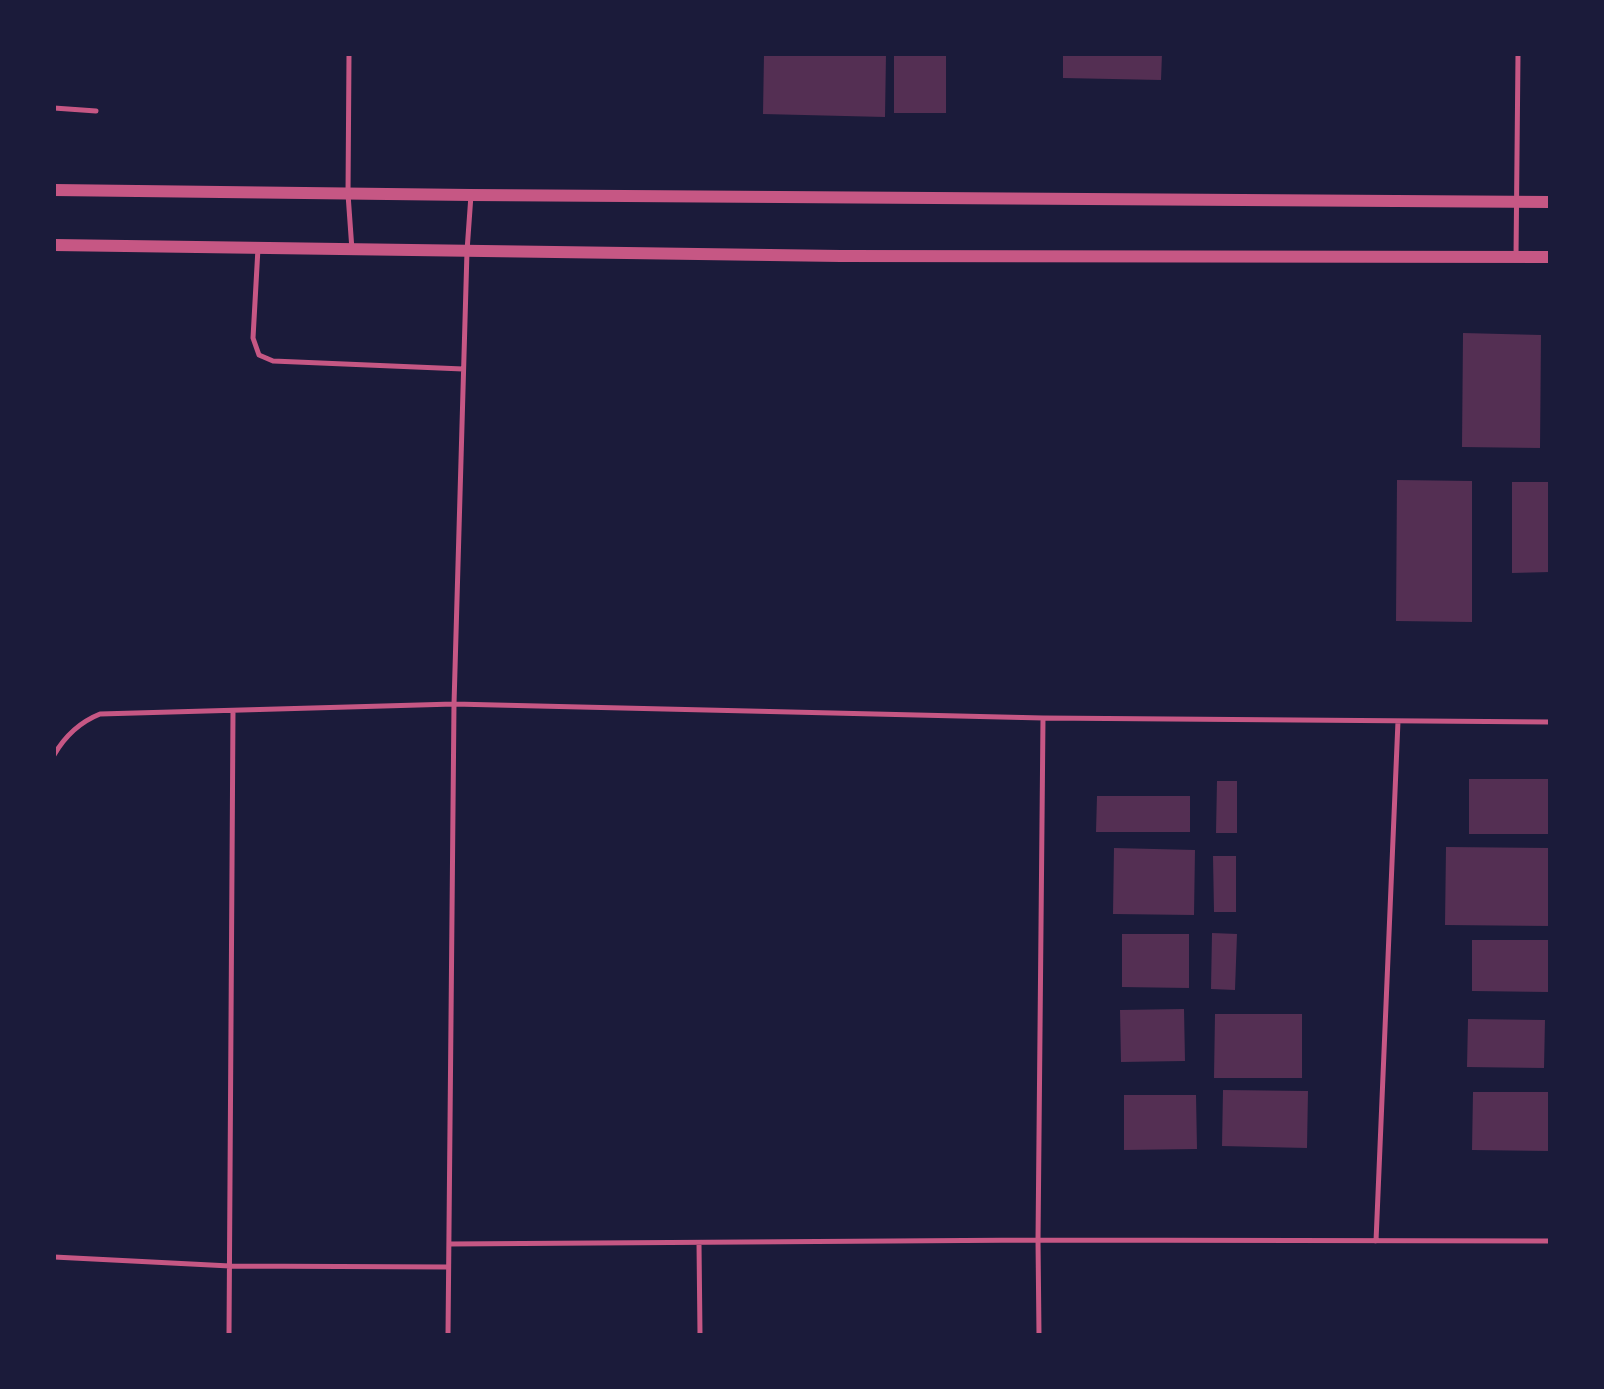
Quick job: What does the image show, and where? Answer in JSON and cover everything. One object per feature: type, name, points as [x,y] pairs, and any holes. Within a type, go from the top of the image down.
[{"type":"street","points":[[54,190],[1550,202]]},
{"type":"street","points":[[54,245],[841,256],[1550,257]]},
{"type":"lane","points":[[349,54],[348,194],[352,250]]},
{"type":"lane","points":[[1517,257],[1518,54]]},
{"type":"lane","points":[[54,108],[96,111]]},
{"type":"lane","points":[[448,1335],[454,704],[463,369],[471,195]]},
{"type":"lane","points":[[258,248],[253,338],[259,355],[273,361],[463,369]]},
{"type":"lane","points":[[54,755],[74,729],[100,715],[454,704],[1044,718],[1550,722]]},
{"type":"lane","points":[[229,1335],[233,711]]},
{"type":"lane","points":[[1040,1335],[1038,1240],[1044,718]]},
{"type":"lane","points":[[1376,1241],[1398,721]]},
{"type":"lane","points":[[449,1244],[1038,1240],[1550,1241]]},
{"type":"lane","points":[[699,1242],[699,1335]]},
{"type":"lane","points":[[54,1257],[230,1266],[448,1267]]},
{"type":"building","points":[[764,54],[886,54],[885,117],[763,114]]},
{"type":"building","points":[[894,54],[946,54],[946,113],[894,113]]},
{"type":"building","points":[[1063,54],[1162,54],[1161,80],[1063,78]]},
{"type":"building","points":[[1463,333],[1541,335],[1540,448],[1462,447]]},
{"type":"building","points":[[1397,480],[1472,481],[1472,622],[1396,621]]},
{"type":"building","points":[[1512,482],[1550,482],[1550,572],[1512,573]]},
{"type":"building","points":[[1469,779],[1550,779],[1550,834],[1469,834]]},
{"type":"building","points":[[1217,781],[1237,781],[1237,833],[1216,833]]},
{"type":"building","points":[[1097,796],[1190,796],[1190,832],[1096,832]]},
{"type":"building","points":[[1446,847],[1550,848],[1550,926],[1445,925]]},
{"type":"building","points":[[1114,848],[1195,850],[1194,915],[1113,914]]},
{"type":"building","points":[[1213,856],[1236,856],[1236,912],[1214,912]]},
{"type":"building","points":[[1212,933],[1237,934],[1235,990],[1211,989]]},
{"type":"building","points":[[1122,934],[1189,934],[1189,988],[1122,987]]},
{"type":"building","points":[[1472,940],[1549,940],[1548,992],[1472,991]]},
{"type":"building","points":[[1184,1009],[1185,1061],[1121,1062],[1120,1010]]},
{"type":"building","points":[[1215,1014],[1302,1014],[1302,1078],[1214,1078]]},
{"type":"building","points":[[1468,1019],[1545,1020],[1544,1068],[1467,1067]]},
{"type":"building","points":[[1223,1090],[1308,1091],[1307,1148],[1222,1146]]},
{"type":"building","points":[[1473,1092],[1550,1092],[1550,1151],[1472,1150]]},
{"type":"building","points":[[1124,1095],[1196,1095],[1197,1149],[1124,1150]]}]
